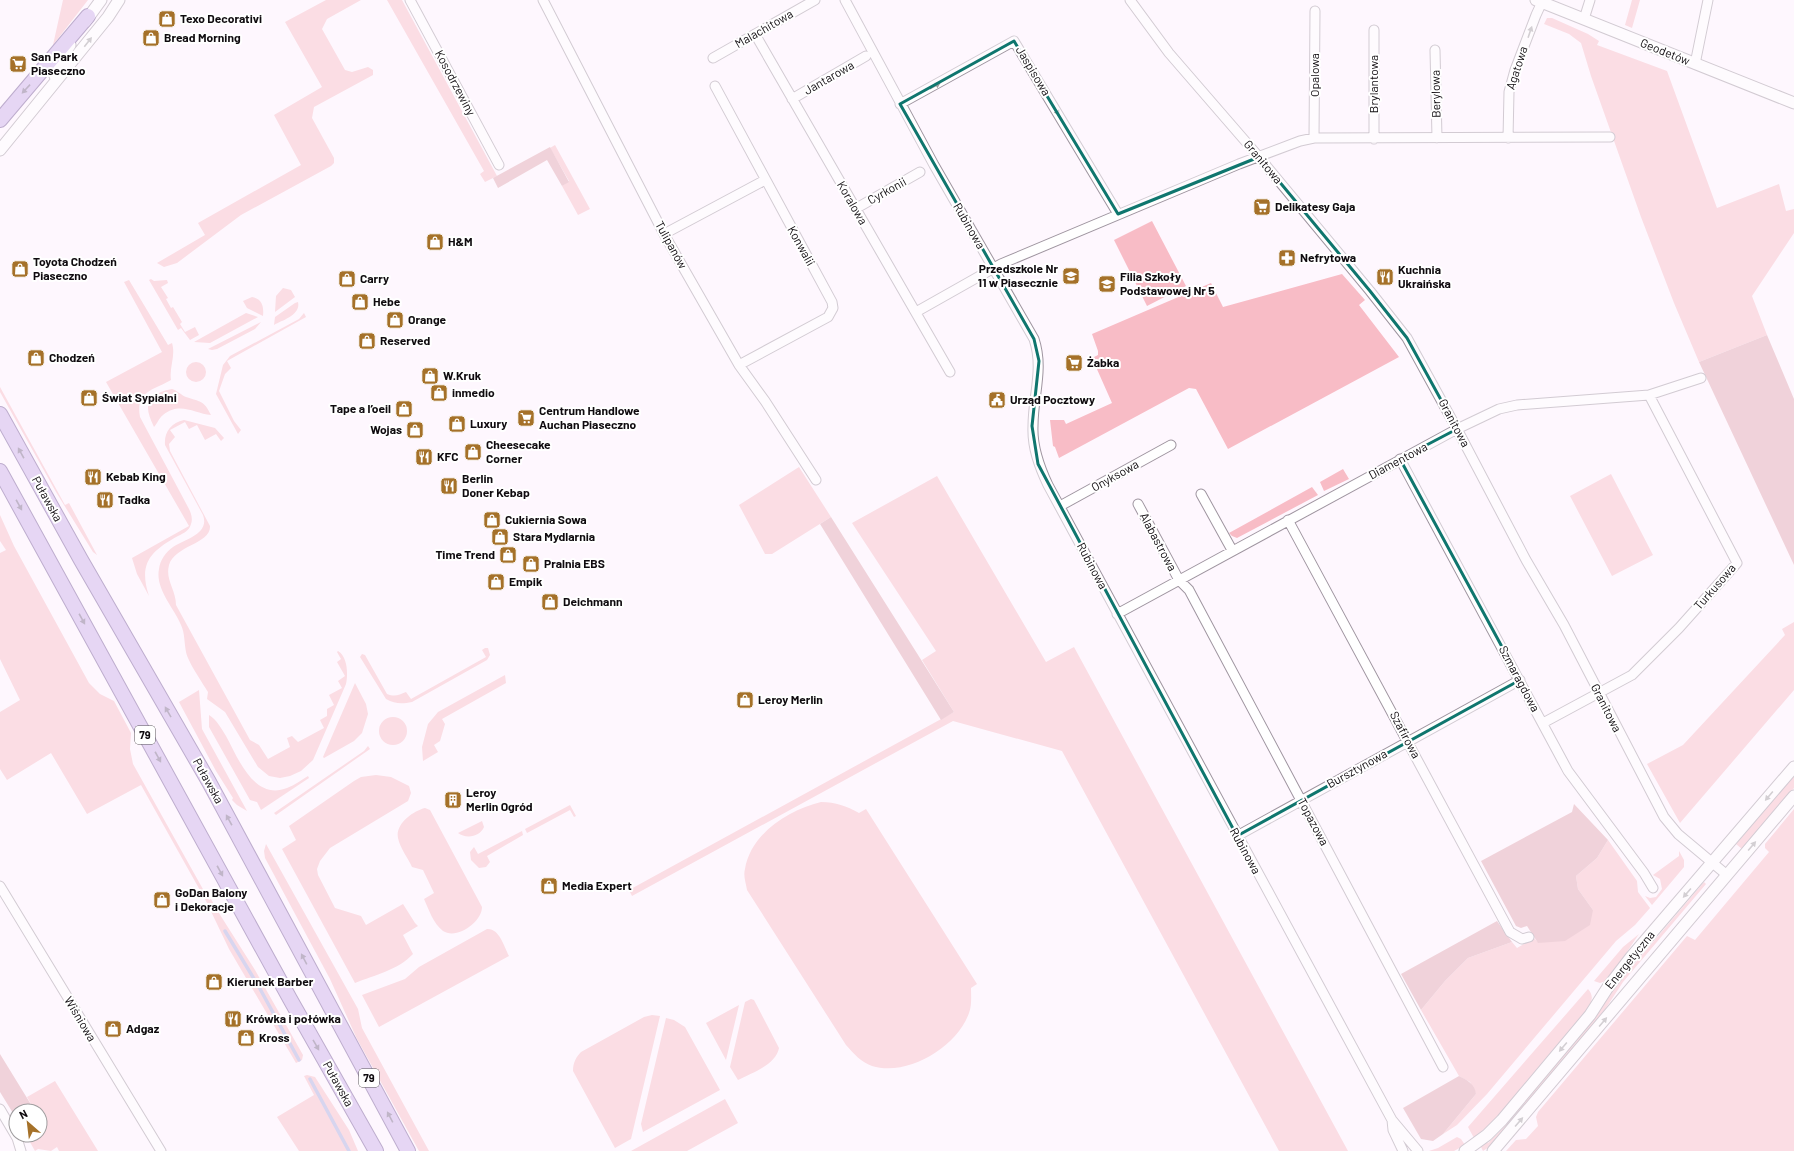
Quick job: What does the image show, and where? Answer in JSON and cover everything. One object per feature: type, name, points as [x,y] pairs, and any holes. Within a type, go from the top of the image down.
[{"type":"main road","points":[[0,120],[88,16]]},
{"type":"main road","name":"Puławska","points":[[0,414],[81,560],[212,789],[408,1151]]},
{"type":"main road","name":"Puławska","points":[[0,471],[290,999],[376,1151]]},
{"type":"street","points":[[54,82],[63,56],[88,16],[101,0]]},
{"type":"street","points":[[0,150],[108,17],[119,0]]},
{"type":"street","name":"Kosodrzewiny","points":[[410,0],[499,165]]},
{"type":"street","name":"Tulipanów","points":[[543,0],[664,234],[739,365],[765,401],[816,480]]},
{"type":"street","name":"Malachitowa","points":[[713,58],[814,0]]},
{"type":"street","name":"Rubinowa","points":[[845,0],[900,104],[1034,339],[1038,350],[1039,361],[1032,426],[1034,448],[1043,474],[1117,614],[1392,1120],[1418,1151]]},
{"type":"street","name":"Granitowa","points":[[1130,0],[1149,28],[1169,53],[1370,291],[1407,338],[1514,537],[1567,631],[1645,783],[1670,826],[1727,876]]},
{"type":"street","points":[[1584,19],[1590,0]]},
{"type":"street","points":[[1695,64],[1708,0]]},
{"type":"street","name":"Geodetów","points":[[1539,1],[1794,103]]},
{"type":"street","name":"Agatowa","points":[[1508,138],[1509,92],[1515,70],[1536,15],[1539,1]]},
{"type":"street","name":"Opalowa","points":[[1314,138],[1315,11]]},
{"type":"street","name":"Brylantowa","points":[[1374,30],[1374,139]]},
{"type":"street","name":"Koralowa","points":[[755,34],[950,372]]},
{"type":"street","name":"Jaspisowa","points":[[900,104],[1014,41],[1118,214]]},
{"type":"street","name":"Berylowa","points":[[1435,50],[1437,138]]},
{"type":"street","name":"Jantarowa","points":[[792,99],[866,56]]},
{"type":"street","name":"Konwalii","points":[[714,86],[834,308],[828,317],[739,365]]},
{"type":"street","points":[[916,312],[993,268],[1118,214],[1300,141],[1314,138],[1374,139],[1610,137]]},
{"type":"street","name":"Cyrkonii","points":[[855,209],[920,172]]},
{"type":"street","points":[[664,234],[765,180]]},
{"type":"street","name":"Diamentowa","points":[[1117,614],[1400,459],[1499,409],[1517,405],[1649,396],[1701,378]]},
{"type":"street","name":"Turkusowa","points":[[1543,724],[1632,675],[1679,628],[1738,563],[1649,396]]},
{"type":"street","name":"Onyksowa","points":[[1060,506],[1171,445]]},
{"type":"street","name":"Szmaragdowa","points":[[1400,459],[1568,771],[1644,873],[1653,888]]},
{"type":"street","points":[[1201,494],[1232,550]]},
{"type":"street","name":"Alabastrowa","points":[[1138,504],[1179,580]]},
{"type":"street","name":"Szafirowa","points":[[1288,520],[1510,932],[1522,939],[1529,937]]},
{"type":"street","name":"Topazowa","points":[[1179,580],[1189,590],[1443,1067]]},
{"type":"street","name":"Bursztynowa","points":[[1237,836],[1520,680]]},
{"type":"street","name":"Energetyczna","points":[[1465,1151],[1487,1135],[1502,1120],[1590,1015],[1608,987],[1631,957],[1794,767]]},
{"type":"street","name":"Energetyczna","points":[[1493,1151],[1794,796]]},
{"type":"street","name":"Wiśniowa","points":[[0,886],[161,1151]]},
{"type":"street","points":[[0,1109],[17,1138],[21,1151]]},
{"type":"street","name":"Rubinowa","points":[[1392,1120],[1393,1130],[1403,1151]]},
{"type":"highlighted area","points":[[1014,41],[1118,214],[1259,157],[1370,291],[1407,338],[1457,429],[1400,459],[1520,680],[1237,836],[1038,464],[1032,426],[1039,361],[1034,339],[900,104]]},
{"type":"shaded area","points":[[63,0],[88,0],[53,45]]},
{"type":"shaded area","points":[[326,0],[361,0],[327,19],[322,29],[345,70],[352,72],[368,67],[373,70],[373,75],[314,107],[312,118],[334,158],[334,163],[241,215],[177,263],[164,267],[157,263],[205,235],[198,223],[301,165],[274,115],[322,87],[285,22]]},
{"type":"shaded area","points":[[387,0],[402,0],[497,176],[485,182],[480,174],[484,171]]},
{"type":"shaded area","points":[[1632,0],[1640,0],[1632,28],[1625,25]]},
{"type":"shaded area","points":[[1547,18],[1552,18],[1588,34],[1599,41],[1597,45],[1667,71],[1717,208],[1779,184],[1786,211],[1794,209],[1794,233],[1752,296],[1767,335],[1699,362],[1674,303],[1641,217],[1591,76],[1581,43],[1569,34],[1544,24]]},
{"type":"shaded area","points":[[555,145],[590,209],[578,215],[562,186],[569,181],[550,148]]},
{"type":"shaded area","points":[[550,147],[569,182],[562,186],[547,160],[498,188],[493,178]]},
{"type":"shaded area","points":[[1152,221],[1186,286],[1147,306],[1114,240]]},
{"type":"shaded area","points":[[1342,274],[1365,300],[1359,305],[1399,357],[1228,449],[1196,389],[1189,388],[1059,458],[1055,447],[1053,446],[1050,420],[1064,420],[1066,424],[1112,403],[1092,358],[1098,355],[1098,351],[1092,334],[1211,283],[1223,307]]},
{"type":"shaded area","points":[[151,279],[154,281],[167,280],[168,283],[161,287],[168,298],[166,299],[171,308],[173,307],[182,322],[180,324],[185,332],[195,327],[199,335],[190,340],[181,328],[178,330],[149,280]]},
{"type":"shaded area","points":[[129,280],[168,345],[172,343],[173,352],[171,380],[147,392],[140,402],[140,417],[189,509],[192,518],[192,522],[188,530],[161,547],[149,559],[146,566],[145,575],[149,596],[137,574],[132,558],[189,526],[106,382],[162,352],[124,282]]},
{"type":"shaded area","points":[[283,288],[291,290],[295,297],[275,312],[276,296]]},
{"type":"shaded area","points":[[252,297],[258,299],[262,304],[263,316],[247,308],[243,301]]},
{"type":"shaded area","points":[[298,302],[297,310],[294,314],[274,325],[275,317]]},
{"type":"shaded area","points":[[246,313],[258,317],[210,343],[194,342]]},
{"type":"shaded area","points":[[304,313],[306,317],[227,361],[231,368],[225,374],[219,391],[234,421],[241,430],[238,434],[216,394],[223,365],[230,356],[299,319]]},
{"type":"shaded area","points":[[261,322],[255,329],[217,349],[208,349]]},
{"type":"shaded area","points":[[1767,335],[1794,399],[1794,565],[1699,362]]},
{"type":"shaded area","points":[[196,362],[203,365],[206,372],[203,379],[196,382],[189,379],[186,372],[189,365]]},
{"type":"shaded area","points":[[0,387],[65,505],[69,503],[97,555],[93,552],[56,492],[0,392]]},
{"type":"shaded area","points":[[172,389],[186,397],[204,404],[211,415],[187,409],[175,409],[163,415],[154,427],[148,407],[149,402],[152,397],[157,394]]},
{"type":"shaded area","points":[[184,420],[215,428],[224,438],[221,441],[216,434],[205,440],[197,425],[189,429],[185,422],[170,430],[175,437],[169,444],[170,451],[210,526],[209,532],[205,537],[178,553],[173,558],[168,570],[169,580],[176,600],[176,605],[250,740],[259,745],[268,759],[290,747],[287,738],[292,736],[298,742],[324,728],[320,720],[327,716],[327,709],[334,705],[329,695],[342,688],[338,681],[345,676],[337,662],[341,659],[337,652],[338,651],[344,657],[347,671],[346,684],[313,760],[301,771],[290,776],[280,778],[269,776],[258,767],[225,712],[207,699],[208,692],[187,656],[181,625],[162,591],[159,569],[164,556],[173,547],[200,531],[204,522],[203,515],[165,445],[167,432],[169,429],[175,423]]},
{"type":"shaded area","points":[[799,467],[831,517],[772,554],[765,554],[739,505]]},
{"type":"shaded area","points":[[1343,469],[1349,479],[1324,491],[1320,482]]},
{"type":"shaded area","points":[[1611,474],[1653,555],[1612,576],[1570,496]]},
{"type":"shaded area","points":[[937,476],[1046,662],[1074,647],[1348,1151],[1279,1151],[1062,751],[953,721],[632,896],[629,890],[954,712],[922,660],[936,651],[852,523]]},
{"type":"shaded area","points":[[1312,487],[1318,495],[1237,538],[1229,533]]},
{"type":"shaded area","points":[[0,515],[14,546],[89,683],[100,694],[114,701],[131,733],[130,749],[133,764],[209,900],[211,899],[255,970],[303,1055],[302,1060],[296,1063],[229,949],[206,901],[141,785],[87,814],[51,753],[7,780],[0,769],[0,712],[20,700],[0,659],[0,553],[6,550],[0,541]]},
{"type":"shaded area","points":[[831,517],[954,712],[941,720],[820,524]]},
{"type":"shaded area","points":[[1794,622],[1794,690],[1680,823],[1647,764],[1683,745],[1785,635],[1782,629]]},
{"type":"shaded area","points":[[488,648],[490,655],[487,660],[412,702],[405,703],[396,703],[386,699],[360,657],[362,654],[365,655],[387,694],[397,695],[406,692],[411,699],[486,657],[482,650]]},
{"type":"shaded area","points":[[505,675],[506,683],[442,719],[445,724],[440,741],[434,745],[438,752],[423,761],[422,747],[428,724],[438,712]]},
{"type":"shaded area","points":[[355,683],[366,704],[368,714],[362,733],[354,741],[324,758],[323,757]]},
{"type":"shaded area","points":[[199,690],[202,729],[247,811],[232,800],[233,798],[216,771],[179,702]]},
{"type":"shaded area","points":[[209,715],[219,724],[242,766],[256,783],[265,788],[275,790],[290,787],[308,776],[309,778],[261,810],[257,802],[250,800],[209,727]]},
{"type":"shaded area","points":[[393,717],[403,721],[407,731],[403,741],[393,745],[383,741],[379,731],[383,721]]},
{"type":"shaded area","points":[[368,746],[370,749],[276,815],[274,813],[364,751]]},
{"type":"shaded area","points":[[376,775],[391,777],[409,786],[411,793],[408,801],[330,848],[320,861],[317,869],[318,875],[335,908],[361,916],[366,925],[403,904],[418,926],[403,935],[413,954],[407,960],[386,972],[355,983],[282,849],[296,840],[289,826],[354,781],[361,777]]},
{"type":"shaded area","points":[[1794,775],[1794,788],[1742,849],[1736,844]]},
{"type":"shaded area","points":[[821,802],[841,805],[859,813],[866,809],[977,984],[971,988],[971,1004],[969,1013],[963,1025],[954,1037],[943,1048],[915,1063],[901,1067],[886,1068],[872,1066],[861,1060],[852,1052],[846,1045],[747,890],[744,874],[745,869],[755,844],[763,834],[784,817]]},
{"type":"shaded area","points":[[1574,804],[1608,840],[1597,858],[1576,876],[1578,889],[1593,910],[1590,925],[1565,941],[1538,943],[1527,926],[1521,928],[1516,926],[1481,861],[1572,812]]},
{"type":"shaded area","points":[[570,805],[576,816],[574,817],[570,810],[527,833],[525,829]]},
{"type":"shaded area","points":[[425,808],[430,810],[482,907],[481,913],[473,924],[468,928],[455,933],[443,931],[434,920],[424,899],[434,893],[423,870],[412,867],[398,838],[399,828],[402,823],[410,815]]},
{"type":"shaded area","points":[[1794,809],[1794,1151],[1506,1151],[1516,1140],[1526,1139],[1538,1126],[1536,1117],[1538,1112],[1687,936],[1695,940],[1769,852],[1765,848],[1765,844]]},
{"type":"shaded area","points":[[482,821],[484,827],[476,835],[465,836],[458,833]]},
{"type":"shaded area","points":[[522,831],[523,835],[487,856],[490,862],[486,867],[479,868],[471,860],[470,852],[474,847],[478,854]]},
{"type":"shaded area","points":[[1608,840],[1637,881],[1638,892],[1650,908],[1635,925],[1616,941],[1487,1094],[1457,1125],[1443,1134],[1476,1094],[1470,1082],[1459,1076],[1421,1010],[1445,981],[1468,958],[1512,942],[1517,948],[1534,938],[1539,943],[1593,910],[1578,889],[1576,876],[1597,858]]},
{"type":"shaded area","points":[[266,844],[358,1009],[362,1028],[429,1151],[419,1151],[357,1039],[330,979],[265,858],[264,851]]},
{"type":"shaded area","points":[[1679,851],[1684,860],[1684,867],[1652,905],[1645,896],[1650,898],[1656,897],[1662,889],[1660,879],[1653,875],[1679,856]]},
{"type":"shaded area","points":[[1704,882],[1706,884],[1623,982],[1604,1011],[1492,1145],[1483,1151],[1481,1147],[1487,1142],[1488,1143],[1502,1129],[1587,1028],[1619,982]]},
{"type":"shaded area","points":[[1497,921],[1512,942],[1468,958],[1445,981],[1421,1010],[1401,974]]},
{"type":"shaded area","points":[[487,929],[491,929],[498,934],[509,956],[379,1027],[362,995],[405,979],[419,967]]},
{"type":"shaded area","points":[[1639,934],[1608,980],[1600,983],[1594,981],[1623,947]]},
{"type":"shaded area","points":[[1588,989],[1591,993],[1592,1000],[1582,1017],[1495,1120],[1474,1138],[1468,1127]]},
{"type":"shaded area","points":[[751,999],[754,1000],[779,1048],[777,1054],[768,1064],[738,1080],[730,1067],[745,1002]]},
{"type":"shaded area","points":[[739,1005],[726,1060],[706,1023]]},
{"type":"shaded area","points":[[652,1015],[660,1016],[631,1139],[615,1148],[573,1071],[574,1063],[581,1052],[644,1017]]},
{"type":"shaded area","points":[[666,1018],[674,1020],[685,1027],[720,1090],[643,1132],[641,1124]]},
{"type":"shaded area","points":[[0,1054],[30,1103],[8,1103],[8,1105],[0,1092]]},
{"type":"shaded area","points":[[307,1075],[315,1077],[349,1130],[358,1151],[299,1151],[277,1117],[314,1095],[304,1076]]},
{"type":"shaded area","points":[[1459,1076],[1472,1085],[1476,1094],[1443,1134],[1433,1141],[1421,1139],[1403,1108]]},
{"type":"shaded area","points":[[55,1081],[98,1151],[59,1151],[57,1147],[51,1151],[38,1149],[35,1151],[30,1143],[48,1143],[48,1103],[30,1103],[27,1097]]},
{"type":"shaded area","points":[[725,1099],[738,1123],[687,1151],[631,1151]]},
{"type":"shaded area","points":[[1457,1137],[1461,1139],[1465,1145],[1454,1151],[1429,1151],[1438,1148]]},
{"type":"waterway","points":[[225,931],[259,987],[299,1060]]},
{"type":"waterway","points":[[310,1079],[349,1151]]},
{"type":"place","name":"Texo Decorativi","points":[[167,19]]},
{"type":"place","name":"Bread Morning","points":[[151,38]]},
{"type":"place","name":"San Park Piaseczno","points":[[18,64]]},
{"type":"place","name":"Delikatesy Gaja","points":[[1262,207]]},
{"type":"place","name":"H&M","points":[[435,242]]},
{"type":"place","name":"Nefrytowa","points":[[1287,258]]},
{"type":"place","name":"Toyota Chodzeń Piaseczno","points":[[20,269]]},
{"type":"place","name":"Przedszkole Nr 11 w Piasecznie","points":[[1071,276]]},
{"type":"place","name":"Kuchnia Ukraińska","points":[[1385,277]]},
{"type":"place","name":"Carry","points":[[347,279]]},
{"type":"place","name":"Filia Szkoły Podstawowej Nr 5","points":[[1107,284]]},
{"type":"place","name":"Hebe","points":[[360,302]]},
{"type":"place","name":"Orange","points":[[395,320]]},
{"type":"place","name":"Reserved","points":[[367,341]]},
{"type":"place","name":"Chodzeń","points":[[36,358]]},
{"type":"place","name":"Żabka","points":[[1074,363]]},
{"type":"place","name":"W.Kruk","points":[[430,376]]},
{"type":"place","name":"inmedio","points":[[439,393]]},
{"type":"place","name":"Świat Sypialni","points":[[89,398]]},
{"type":"place","name":"Urząd Pocztowy","points":[[997,400]]},
{"type":"place","name":"Tape a l’oeil","points":[[404,409]]},
{"type":"place","name":"Centrum Handlowe Auchan Piaseczno","points":[[526,418]]},
{"type":"place","name":"Luxury","points":[[457,424]]},
{"type":"place","name":"Wojas","points":[[415,430]]},
{"type":"place","name":"Cheesecake Corner","points":[[473,452]]},
{"type":"place","name":"KFC","points":[[424,457]]},
{"type":"place","name":"Kebab King","points":[[93,477]]},
{"type":"place","name":"Berlin Doner Kebap","points":[[449,486]]},
{"type":"place","name":"Tadka","points":[[105,500]]},
{"type":"place","name":"Cukiernia Sowa","points":[[492,520]]},
{"type":"place","name":"Stara Mydlarnia","points":[[500,537]]},
{"type":"place","name":"Time Trend","points":[[508,555]]},
{"type":"place","name":"Pralnia EBS","points":[[531,564]]},
{"type":"place","name":"Empik","points":[[496,582]]},
{"type":"place","name":"Deichmann","points":[[550,602]]},
{"type":"place","name":"Leroy Merlin","points":[[745,700]]},
{"type":"place","name":"Leroy Merlin Ogród","points":[[453,800]]},
{"type":"place","name":"Media Expert","points":[[549,886]]},
{"type":"place","name":"GoDan Balony i Dekoracje","points":[[162,900]]},
{"type":"place","name":"Kierunek Barber","points":[[214,982]]},
{"type":"place","name":"Krówka i połówka","points":[[233,1019]]},
{"type":"place","name":"Adgaz","points":[[113,1029]]},
{"type":"place","name":"Kross","points":[[246,1038]]}]
